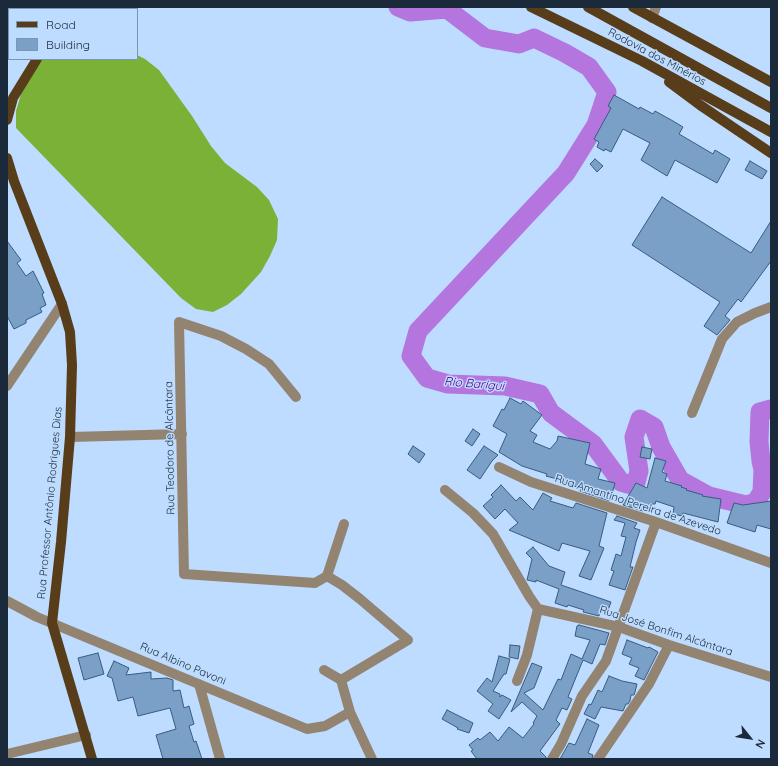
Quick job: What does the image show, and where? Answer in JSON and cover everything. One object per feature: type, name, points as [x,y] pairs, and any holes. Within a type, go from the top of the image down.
[{"type":"main road","name":"Rodovia dos Minérios","points":[[531,7],[642,61],[771,132]]},
{"type":"main road","name":"Rodovia dos Minérios","points":[[588,7],[771,108]]},
{"type":"main road","points":[[633,7],[771,82]]},
{"type":"main road","points":[[7,120],[10,101],[35,60]]},
{"type":"main road","points":[[642,61],[700,105],[771,153]]},
{"type":"main road","name":"Rua Professor Antônio Rodrigues Dias","points":[[7,158],[14,180],[62,304],[70,332],[72,365],[70,437],[52,623],[92,759]]},
{"type":"street","points":[[652,18],[656,7]]},
{"type":"street","points":[[7,386],[62,304]]},
{"type":"street","points":[[692,413],[722,339],[737,322],[771,307]]},
{"type":"street","name":"Rua Teodoro de Alcântara","points":[[296,397],[282,378],[269,364],[263,360],[221,336],[179,322],[184,574],[315,583],[327,576]]},
{"type":"street","points":[[70,437],[182,434]]},
{"type":"street","name":"Rua Amantino Pereira de Azevedo","points":[[499,468],[531,482],[656,522],[771,563]]},
{"type":"street","points":[[445,490],[473,513],[493,534],[528,596],[538,609],[528,655],[517,681]]},
{"type":"street","points":[[552,759],[561,744],[582,696],[606,661],[620,627],[656,522]]},
{"type":"street","points":[[341,680],[408,640],[360,599],[327,576],[344,524]]},
{"type":"street","name":"Rua Albino Pavoni","points":[[7,601],[52,623],[307,729],[325,726],[350,712]]},
{"type":"street","name":"Rua José Bonfim Alcântara","points":[[538,609],[620,627],[669,645],[771,677]]},
{"type":"street","points":[[598,759],[648,684],[669,645]]},
{"type":"street","points":[[324,670],[341,680],[350,712],[372,759]]},
{"type":"street","points":[[199,684],[220,759]]},
{"type":"street","points":[[7,754],[86,735]]},
{"type":"green space","points":[[138,56],[145,59],[159,70],[192,116],[211,146],[225,163],[257,187],[269,200],[278,219],[277,240],[261,272],[241,294],[227,305],[213,312],[196,309],[181,298],[16,128],[16,111],[21,94],[38,60],[138,60]]},
{"type":"building","points":[[614,95],[639,109],[640,107],[653,114],[655,111],[683,127],[679,134],[713,154],[715,150],[730,159],[717,183],[675,160],[667,176],[641,160],[650,143],[623,129],[611,152],[605,149],[604,151],[597,147],[599,142],[594,139],[611,108],[608,106]]},
{"type":"building","points":[[595,159],[603,166],[597,172],[590,164]]},
{"type":"building","points":[[750,161],[767,171],[762,179],[745,170]]},
{"type":"building","points":[[662,197],[751,253],[771,221],[771,261],[741,302],[738,299],[725,316],[730,320],[717,335],[704,326],[720,302],[632,245]]},
{"type":"building","points":[[7,241],[21,260],[17,263],[26,276],[33,271],[44,293],[42,294],[46,305],[40,308],[42,312],[26,320],[26,323],[14,329],[7,316]]},
{"type":"building","points":[[510,398],[521,404],[523,401],[542,415],[530,431],[537,435],[533,442],[550,449],[557,441],[558,436],[590,443],[585,464],[601,469],[598,479],[615,483],[610,501],[580,491],[581,488],[560,482],[561,480],[546,476],[547,474],[522,466],[499,452],[507,434],[493,426]]},
{"type":"building","points":[[473,429],[480,434],[472,446],[465,441]]},
{"type":"building","points":[[413,446],[425,454],[419,463],[408,454]]},
{"type":"building","points":[[484,446],[498,455],[480,479],[467,470]]},
{"type":"building","points":[[642,447],[652,449],[650,459],[640,457]]},
{"type":"building","points":[[655,458],[666,461],[662,472],[667,474],[665,481],[682,486],[681,487],[687,489],[686,490],[703,495],[702,496],[721,499],[718,522],[683,513],[682,516],[673,514],[674,507],[656,501],[651,507],[645,506],[643,511],[623,505],[636,483],[647,488]]},
{"type":"building","points":[[501,485],[516,501],[520,497],[533,510],[543,493],[552,498],[550,501],[573,508],[576,503],[607,513],[599,546],[604,548],[591,580],[579,576],[590,551],[562,543],[559,551],[509,530],[518,523],[505,509],[495,519],[483,506],[493,497],[491,495]]},
{"type":"building","points":[[771,501],[771,529],[757,525],[755,532],[727,523],[734,503],[743,505]]},
{"type":"building","points":[[617,516],[637,523],[634,528],[640,530],[630,567],[633,567],[625,590],[609,585],[614,571],[611,570],[616,554],[621,556],[626,537],[621,536],[625,523],[614,520]]},
{"type":"building","points":[[533,547],[549,566],[565,572],[561,585],[611,602],[607,613],[600,611],[599,616],[583,612],[584,610],[568,605],[567,607],[555,603],[559,589],[536,580],[536,582],[527,580],[532,559],[526,553]]},
{"type":"building","points":[[579,625],[609,633],[605,645],[600,644],[592,664],[583,660],[568,697],[572,699],[567,710],[562,708],[556,720],[560,724],[540,751],[546,759],[477,759],[471,751],[473,750],[469,745],[478,738],[480,740],[490,732],[498,741],[509,727],[523,738],[534,724],[533,723],[537,716],[522,702],[511,712],[532,663],[542,667],[534,688],[524,693],[543,710],[558,679],[561,680],[571,654],[582,659],[590,640],[575,636],[577,626]]},
{"type":"building","points":[[627,640],[648,648],[649,647],[658,652],[644,680],[635,676],[639,668],[629,664],[632,658],[622,654]]},
{"type":"building","points":[[510,645],[520,646],[518,659],[509,657]]},
{"type":"building","points":[[98,653],[104,674],[84,680],[78,658]]},
{"type":"building","points":[[499,656],[510,659],[506,674],[504,674],[493,691],[500,694],[500,697],[502,695],[511,700],[499,719],[488,711],[493,704],[477,691],[487,678],[492,682]]},
{"type":"building","points":[[114,661],[129,668],[126,675],[151,672],[151,679],[167,678],[173,680],[173,691],[180,690],[184,708],[189,706],[194,724],[189,726],[194,742],[196,741],[202,759],[163,759],[156,735],[176,729],[170,708],[138,716],[133,697],[118,701],[112,678],[107,676]]},
{"type":"building","points":[[609,676],[622,681],[637,684],[634,695],[631,695],[630,701],[626,704],[623,711],[601,707],[595,719],[584,714],[589,704],[591,705],[598,690],[602,692]]},
{"type":"building","points":[[447,710],[473,723],[469,733],[457,729],[458,728],[442,719]]},
{"type":"building","points":[[587,719],[599,725],[588,753],[593,755],[592,759],[560,759],[569,743],[575,745]]},
{"type":"waterway","name":"Rio Barigui","points":[[398,7],[410,12],[447,9],[485,38],[519,44],[534,38],[589,67],[607,92],[596,125],[566,173],[418,331],[411,356],[427,378],[448,384],[505,386],[540,394],[551,413],[593,444],[621,482],[635,486],[639,471],[634,437],[640,419],[654,427],[661,447],[680,480],[709,496],[746,505],[756,502],[762,492],[763,470],[759,442],[760,412],[771,409]]}]
